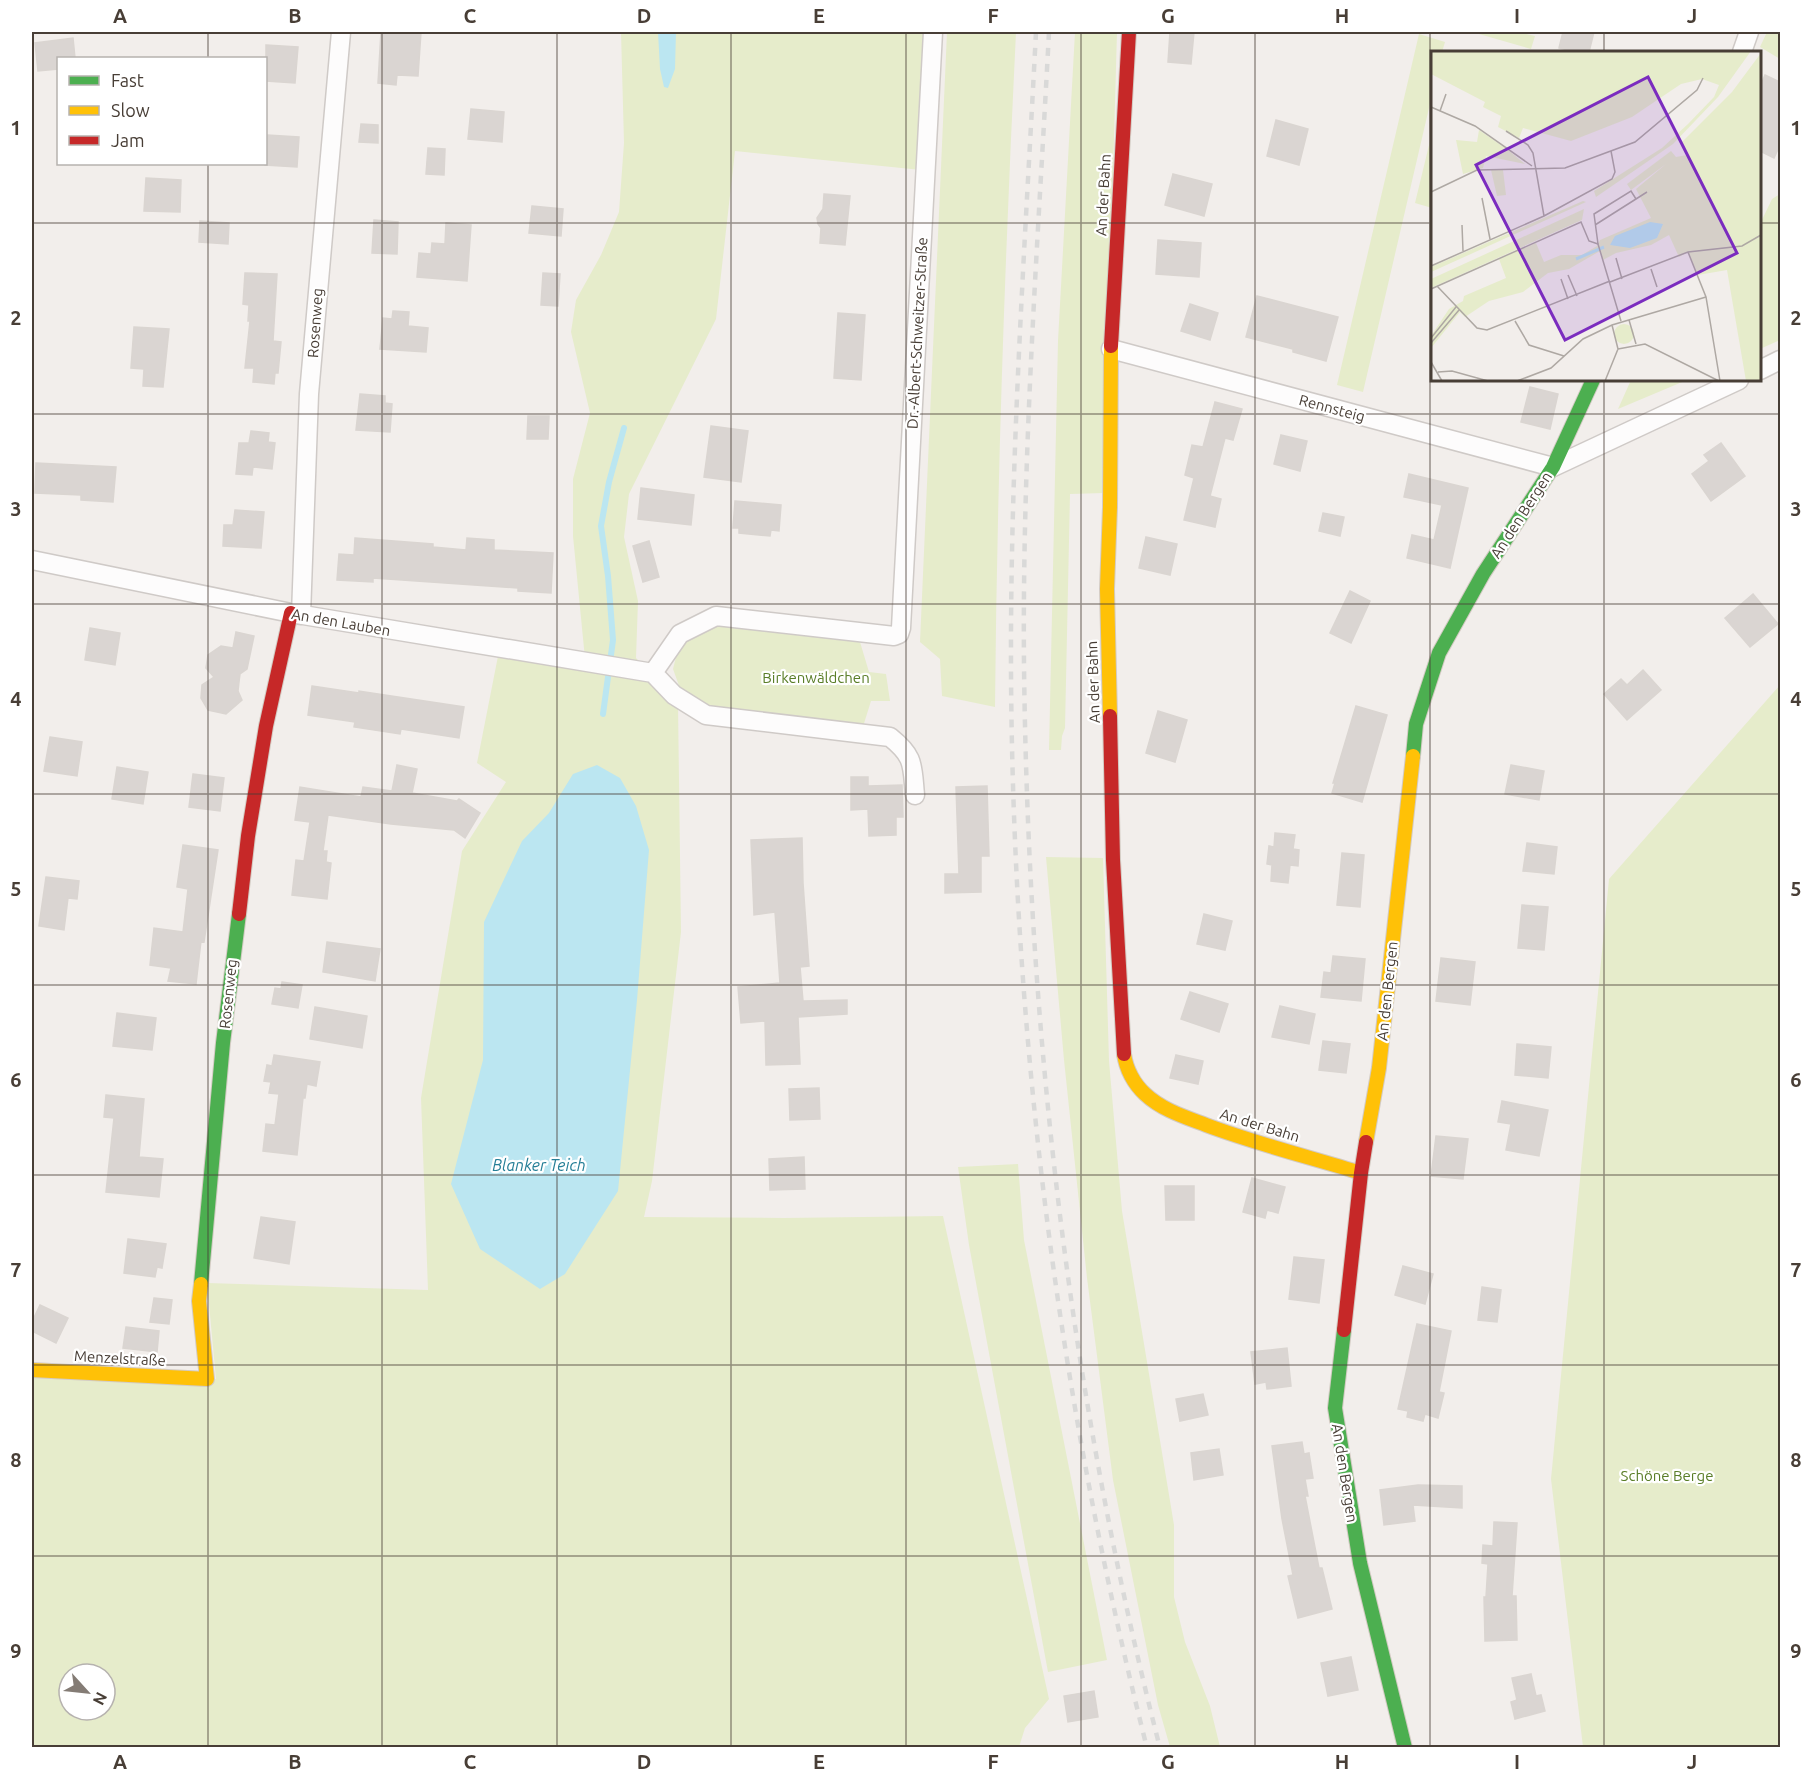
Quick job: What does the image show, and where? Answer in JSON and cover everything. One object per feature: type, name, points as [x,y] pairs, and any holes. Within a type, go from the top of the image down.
[{"type":"street","name":"Rosenweg","points":[[207,1379],[199,1300],[223,1043],[248,836],[266,726],[296,614],[309,394],[341,32]]},
{"type":"street","name":"Dr.-Albert-Schweitzer-Straße","points":[[652,673],[680,634],[716,616],[894,636],[899,634],[902,616],[933,32]]},
{"type":"street","name":"An der Bahn","points":[[1129,32],[1111,349],[1107,589],[1113,860],[1124,1056],[1134,1082],[1148,1097],[1169,1111],[1226,1133],[1361,1173]]},
{"type":"street","points":[[1742,51],[1749,32]]},
{"type":"street","name":"Rennsteig","points":[[1111,349],[1553,467]]},
{"type":"street","points":[[1761,370],[1780,360]]},
{"type":"street","points":[[1553,467],[1593,381]]},
{"type":"street","name":"An den Bergen","points":[[1405,1748],[1360,1563],[1335,1408],[1361,1173],[1379,1068],[1416,724],[1439,653],[1483,574],[1553,467],[1737,381]]},
{"type":"street","name":"An den Lauben","points":[[32,560],[296,614],[652,673]]},
{"type":"street","points":[[652,673],[674,695],[705,715],[890,737],[904,748],[912,762],[915,795]]},
{"type":"street","name":"Menzelstraße","points":[[32,1370],[207,1379]]},
{"type":"green space","points":[[621,32],[928,32],[921,170],[735,151],[716,319],[629,494],[624,537],[638,601],[636,658],[678,704],[681,932],[652,1181],[644,1217],[943,1216],[1049,1699],[1025,1728],[1019,1747],[32,1747],[32,1368],[216,1379],[207,1283],[428,1290],[421,1098],[462,851],[506,782],[477,763],[499,651],[586,669],[573,536],[573,479],[590,413],[571,332],[576,300],[601,255],[619,212],[624,143]]},
{"type":"green space","points":[[947,32],[1016,32],[1002,369],[995,707],[942,696],[940,659],[920,642]]},
{"type":"green space","points":[[1075,32],[1117,32],[1104,493],[1070,494],[1065,728],[1061,750],[1049,750],[1058,341]]},
{"type":"green space","points":[[1472,32],[1518,32],[1535,36],[1531,49]]},
{"type":"green space","points":[[1767,32],[1780,32],[1780,59],[1760,47]]},
{"type":"green space","points":[[1419,34],[1445,42],[1442,51],[1431,51],[1431,99],[1363,392],[1337,385]]},
{"type":"green space","points":[[1430,141],[1431,208],[1415,203]]},
{"type":"green space","points":[[1780,194],[1780,340],[1761,349],[1761,222],[1772,199]]},
{"type":"green space","points":[[1631,381],[1685,381],[1618,409]]},
{"type":"green space","name":"Birkenwäldchen","points":[[716,616],[857,632],[869,672],[886,674],[890,701],[871,701],[861,733],[710,709],[682,694],[673,669],[678,649]]},
{"type":"green space","name":"Schöne Berge","points":[[1780,685],[1780,1747],[1583,1747],[1551,1479],[1609,879]]},
{"type":"green space","points":[[1046,857],[1103,858],[1109,1061],[1122,1211],[1174,1525],[1174,1597],[1185,1642],[1210,1706],[1220,1747],[1170,1747],[1158,1705],[1113,1480],[1087,1278]]},
{"type":"green space","points":[[1018,1164],[1024,1240],[1107,1660],[1048,1672],[969,1245],[958,1167]]},
{"type":"water","points":[[658,32],[676,32],[675,69],[668,88],[664,87],[660,69]]},
{"type":"water","name":"Blanker Teich","points":[[597,765],[620,778],[636,806],[649,850],[618,1191],[565,1274],[540,1289],[480,1249],[451,1184],[483,1060],[484,922],[522,841],[549,813],[573,774]]},
{"type":"building","points":[[381,32],[421,32],[418,76],[397,75],[396,85],[378,83]]},
{"type":"building","points":[[1170,32],[1194,32],[1191,64],[1168,62]]},
{"type":"building","points":[[1563,32],[1594,32],[1589,51],[1559,48]]},
{"type":"building","points":[[73,38],[75,57],[57,57],[57,69],[38,71],[35,43]]},
{"type":"building","points":[[266,45],[298,47],[295,83],[267,81]]},
{"type":"building","points":[[1765,75],[1780,82],[1780,145],[1774,158],[1761,152],[1761,85]]},
{"type":"building","points":[[471,109],[504,112],[502,142],[468,139]]},
{"type":"building","points":[[1276,120],[1308,129],[1299,165],[1267,156]]},
{"type":"building","points":[[361,124],[378,125],[378,143],[359,142]]},
{"type":"building","points":[[267,135],[299,137],[297,167],[265,165],[267,165]]},
{"type":"building","points":[[428,148],[445,149],[444,175],[426,174]]},
{"type":"building","points":[[1173,174],[1212,184],[1204,216],[1165,205]]},
{"type":"building","points":[[146,178],[181,180],[180,212],[144,211]]},
{"type":"building","points":[[824,194],[850,196],[845,245],[820,243],[821,228],[817,218],[823,209]]},
{"type":"building","points":[[532,206],[563,209],[561,236],[529,233]]},
{"type":"building","points":[[374,220],[398,222],[397,254],[372,253]]},
{"type":"building","points":[[200,221],[229,223],[228,244],[199,242]]},
{"type":"building","points":[[446,223],[471,225],[467,281],[417,277],[419,253],[431,254],[432,243],[445,244]]},
{"type":"building","points":[[1158,240],[1201,243],[1199,277],[1156,274]]},
{"type":"building","points":[[245,273],[277,274],[273,341],[281,342],[278,373],[275,373],[274,384],[253,382],[254,368],[245,368],[250,321],[248,321],[249,305],[243,304]]},
{"type":"building","points":[[543,273],[560,274],[558,306],[541,305]]},
{"type":"building","points":[[1257,296],[1338,317],[1326,361],[1293,352],[1293,349],[1246,337]]},
{"type":"building","points":[[1190,304],[1218,313],[1210,340],[1181,331]]},
{"type":"building","points":[[393,311],[409,312],[408,326],[428,328],[426,352],[380,349],[383,318],[392,319]]},
{"type":"building","points":[[838,313],[865,315],[861,380],[834,378]]},
{"type":"building","points":[[134,327],[169,329],[163,387],[143,386],[144,369],[131,368]]},
{"type":"building","points":[[1530,387],[1558,394],[1550,429],[1521,422]]},
{"type":"building","points":[[360,394],[385,396],[385,403],[392,404],[390,432],[356,430]]},
{"type":"building","points":[[1215,402],[1242,409],[1233,440],[1225,438],[1210,496],[1221,499],[1215,527],[1184,520],[1194,478],[1185,475],[1192,445],[1203,447]]},
{"type":"building","points":[[528,416],[549,416],[548,439],[527,439]]},
{"type":"building","points":[[711,426],[748,431],[741,482],[704,477]]},
{"type":"building","points":[[251,431],[269,433],[268,442],[275,443],[272,469],[253,467],[252,475],[236,474],[239,443],[249,443]]},
{"type":"building","points":[[1281,435],[1307,441],[1300,471],[1274,464]]},
{"type":"building","points":[[1721,443],[1745,476],[1711,501],[1692,474],[1709,461],[1704,455]]},
{"type":"building","points":[[36,463],[116,467],[113,502],[81,500],[81,495],[35,493]]},
{"type":"building","points":[[1409,474],[1468,488],[1450,568],[1407,558],[1412,535],[1434,540],[1442,505],[1404,497]]},
{"type":"building","points":[[641,488],[694,495],[691,525],[638,519]]},
{"type":"building","points":[[735,501],[781,505],[779,531],[771,530],[770,536],[739,533],[739,528],[733,528]]},
{"type":"building","points":[[235,510],[264,512],[261,548],[223,546],[224,525],[233,525]]},
{"type":"building","points":[[1323,513],[1344,517],[1340,536],[1319,531]]},
{"type":"building","points":[[1146,537],[1177,544],[1170,575],[1139,568]]},
{"type":"building","points":[[355,538],[433,544],[433,547],[466,550],[467,538],[494,540],[494,550],[553,553],[551,593],[518,591],[518,588],[373,578],[373,582],[337,580],[339,554],[354,555]]},
{"type":"building","points":[[649,541],[659,577],[643,582],[633,546]]},
{"type":"building","points":[[1350,591],[1370,601],[1351,643],[1330,633]]},
{"type":"building","points":[[1753,594],[1778,624],[1750,647],[1725,618]]},
{"type":"building","points":[[90,628],[120,633],[115,665],[85,660]]},
{"type":"building","points":[[236,632],[254,636],[247,669],[240,674],[238,691],[242,700],[226,714],[208,710],[201,698],[202,685],[214,677],[206,668],[208,655],[221,646],[233,648]]},
{"type":"building","points":[[1643,670],[1661,690],[1627,720],[1604,694],[1621,679],[1627,685]]},
{"type":"building","points":[[312,686],[464,707],[459,738],[401,729],[400,734],[354,727],[355,722],[308,715]]},
{"type":"building","points":[[1356,706],[1387,715],[1362,802],[1332,793]]},
{"type":"building","points":[[1158,711],[1187,720],[1175,762],[1146,753]]},
{"type":"building","points":[[50,737],[82,742],[77,776],[44,771]]},
{"type":"building","points":[[397,765],[417,769],[412,793],[457,801],[459,799],[480,813],[465,838],[454,830],[328,815],[323,851],[327,851],[326,862],[331,863],[327,899],[292,895],[296,860],[304,861],[310,822],[295,820],[300,787],[361,797],[363,787],[392,791]]},
{"type":"building","points":[[1511,765],[1544,771],[1539,800],[1505,794]]},
{"type":"building","points":[[117,767],[148,772],[143,804],[112,799]]},
{"type":"building","points":[[193,774],[224,778],[220,811],[189,807]]},
{"type":"building","points":[[851,777],[868,777],[868,786],[902,785],[903,817],[896,817],[896,835],[869,836],[868,809],[851,810]]},
{"type":"building","points":[[987,786],[989,856],[981,856],[981,892],[945,893],[945,874],[959,874],[956,787]]},
{"type":"building","points":[[1275,833],[1295,835],[1293,849],[1299,850],[1298,866],[1290,865],[1288,883],[1271,881],[1272,865],[1267,864],[1269,846],[1274,847]]},
{"type":"building","points":[[802,838],[809,966],[800,967],[803,1001],[847,1000],[847,1014],[798,1017],[800,1064],[766,1065],[765,1021],[741,1023],[738,987],[780,983],[775,912],[754,915],[751,840]]},
{"type":"building","points":[[1527,843],[1557,847],[1554,874],[1523,871]]},
{"type":"building","points":[[183,845],[218,850],[204,942],[201,941],[196,984],[168,981],[171,968],[150,965],[154,928],[183,932],[188,889],[177,887]]},
{"type":"building","points":[[1342,853],[1364,855],[1360,907],[1337,905]]},
{"type":"building","points":[[46,877],[79,881],[77,899],[68,898],[64,930],[39,926]]},
{"type":"building","points":[[1522,905],[1548,907],[1544,950],[1518,948]]},
{"type":"building","points":[[1204,914],[1232,921],[1225,950],[1197,944]]},
{"type":"building","points":[[327,942],[380,949],[375,981],[323,972]]},
{"type":"building","points":[[1333,956],[1365,959],[1361,1001],[1321,997],[1324,972],[1331,973]]},
{"type":"building","points":[[1441,958],[1475,962],[1470,1005],[1436,1001]]},
{"type":"building","points":[[282,982],[302,985],[298,1008],[272,1004],[275,988],[281,989]]},
{"type":"building","points":[[1190,992],[1228,1004],[1219,1032],[1181,1019]]},
{"type":"building","points":[[1280,1006],[1315,1014],[1309,1044],[1272,1037]]},
{"type":"building","points":[[315,1007],[367,1016],[362,1048],[310,1039]]},
{"type":"building","points":[[117,1013],[156,1018],[152,1050],[113,1046]]},
{"type":"building","points":[[1323,1041],[1350,1044],[1346,1073],[1319,1070]]},
{"type":"building","points":[[1517,1044],[1551,1047],[1548,1078],[1515,1075]]},
{"type":"building","points":[[274,1055],[320,1062],[316,1086],[307,1084],[305,1098],[303,1098],[297,1155],[263,1151],[266,1124],[275,1125],[279,1094],[269,1093],[271,1082],[264,1081],[267,1065],[272,1066]]},
{"type":"building","points":[[1176,1055],[1203,1061],[1198,1084],[1170,1078]]},
{"type":"building","points":[[819,1088],[820,1119],[790,1120],[789,1089]]},
{"type":"building","points":[[106,1095],[144,1099],[139,1157],[163,1159],[159,1197],[106,1192],[114,1118],[104,1117]]},
{"type":"building","points":[[1502,1101],[1548,1110],[1539,1156],[1506,1150],[1511,1124],[1498,1122]]},
{"type":"building","points":[[1436,1136],[1468,1139],[1463,1179],[1431,1176]]},
{"type":"building","points":[[804,1157],[805,1189],[770,1190],[769,1159]]},
{"type":"building","points":[[1252,1178],[1285,1187],[1278,1213],[1267,1210],[1265,1218],[1243,1212]]},
{"type":"building","points":[[1165,1186],[1194,1186],[1194,1220],[1166,1220]]},
{"type":"building","points":[[261,1217],[295,1222],[289,1264],[254,1258]]},
{"type":"building","points":[[128,1239],[166,1244],[162,1268],[157,1267],[155,1277],[124,1273]]},
{"type":"building","points":[[1294,1257],[1324,1260],[1319,1303],[1289,1299]]},
{"type":"building","points":[[1403,1266],[1433,1274],[1425,1304],[1395,1295]]},
{"type":"building","points":[[1482,1287],[1501,1290],[1497,1322],[1478,1320]]},
{"type":"building","points":[[154,1298],[172,1300],[169,1324],[150,1322]]},
{"type":"building","points":[[40,1305],[68,1318],[56,1343],[32,1331],[32,1322]]},
{"type":"building","points":[[1417,1324],[1451,1331],[1439,1392],[1444,1393],[1438,1418],[1425,1414],[1423,1421],[1407,1417],[1408,1411],[1398,1409]]},
{"type":"building","points":[[126,1327],[159,1331],[157,1352],[123,1348]]},
{"type":"building","points":[[1287,1348],[1291,1386],[1267,1389],[1266,1382],[1255,1384],[1251,1352]]},
{"type":"building","points":[[1203,1394],[1208,1415],[1180,1421],[1176,1399]]},
{"type":"building","points":[[1302,1442],[1304,1454],[1309,1453],[1313,1478],[1305,1479],[1308,1496],[1305,1496],[1319,1568],[1322,1568],[1332,1609],[1298,1618],[1288,1576],[1293,1575],[1282,1519],[1272,1446]]},
{"type":"building","points":[[1219,1449],[1223,1475],[1194,1480],[1191,1453]]},
{"type":"building","points":[[1418,1485],[1462,1486],[1462,1508],[1413,1505],[1415,1521],[1384,1525],[1380,1490]]},
{"type":"building","points":[[1494,1522],[1517,1523],[1512,1596],[1516,1596],[1517,1640],[1485,1641],[1484,1597],[1486,1597],[1488,1564],[1482,1563],[1483,1545],[1493,1546]]},
{"type":"building","points":[[1351,1657],[1358,1690],[1328,1696],[1321,1663]]},
{"type":"building","points":[[1531,1674],[1536,1696],[1541,1695],[1545,1711],[1515,1719],[1511,1702],[1517,1700],[1512,1678]]},
{"type":"building","points":[[1094,1691],[1098,1717],[1068,1722],[1064,1696]]},
{"type":"waterway","points":[[603,714],[613,640],[601,526],[609,482],[624,428]]},
{"type":"railway","points":[[1036,32],[1019,352],[1011,593],[1014,809],[1021,944],[1031,1080],[1046,1215],[1065,1349],[1088,1483],[1147,1748]]},
{"type":"railway","points":[[1049,32],[1032,348],[1024,586],[1027,802],[1034,938],[1059,1210],[1078,1346],[1101,1481],[1128,1615],[1160,1748]]},
{"type":"traffic: fast","points":[[1413,756],[1416,724],[1439,653],[1483,574],[1553,467],[1593,381]]},
{"type":"traffic: fast","points":[[201,1284],[223,1043],[239,914]]},
{"type":"traffic: fast","points":[[1344,1330],[1335,1408],[1360,1563],[1405,1748]]},
{"type":"traffic: slow","points":[[1110,716],[1107,589],[1111,346]]},
{"type":"traffic: slow","points":[[1366,1142],[1379,1068],[1413,756]]},
{"type":"traffic: slow","points":[[1124,1054],[1137,1086],[1166,1109],[1244,1138],[1361,1173]]},
{"type":"traffic: slow","points":[[32,1370],[207,1379],[199,1301],[201,1284]]},
{"type":"traffic: jam","points":[[1111,346],[1129,32]]},
{"type":"traffic: jam","points":[[239,914],[248,836],[266,726],[291,613]]},
{"type":"traffic: jam","points":[[1110,716],[1113,860],[1124,1054]]},
{"type":"traffic: jam","points":[[1344,1330],[1366,1142]]}]
